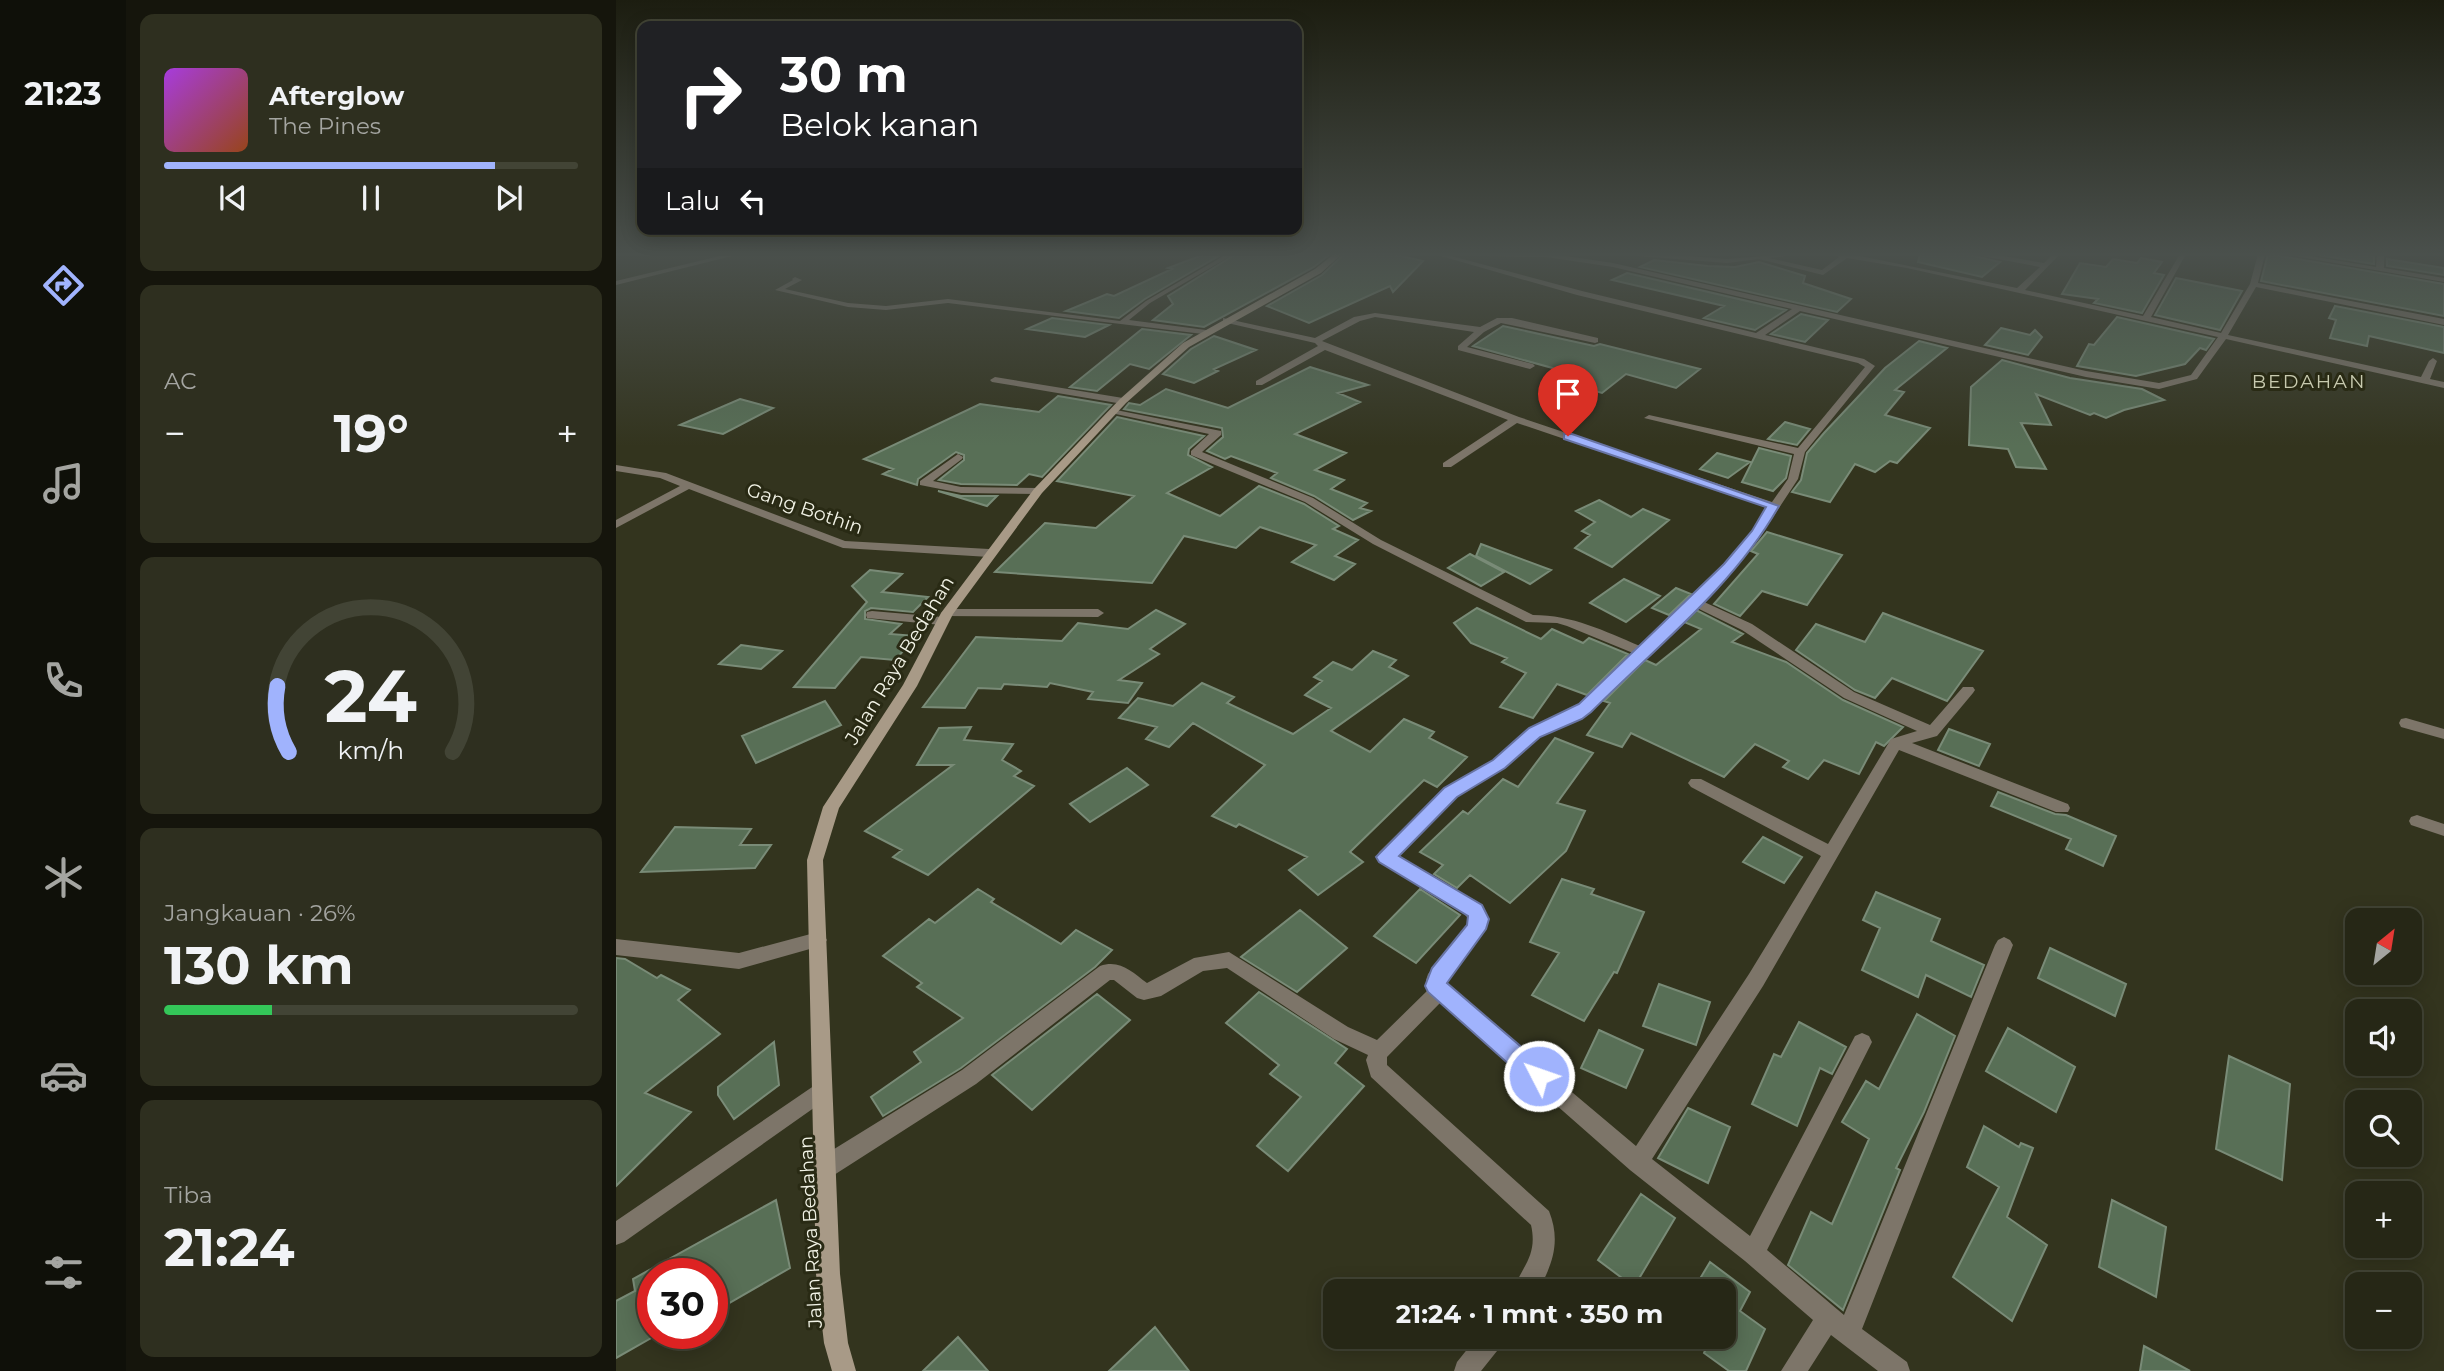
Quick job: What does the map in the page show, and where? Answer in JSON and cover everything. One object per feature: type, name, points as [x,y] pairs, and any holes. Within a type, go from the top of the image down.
[{"type":"street","name":"Jalan Raya Bedahan","points":[[844,1371],[836,1343],[828,1273],[815,860],[831,807],[910,686],[944,617],[989,553],[1038,491],[1119,406],[1203,332],[1230,318]]},
{"type":"street","points":[[1259,383],[1361,318]]},
{"type":"street","points":[[1401,318],[1481,330]]},
{"type":"street","points":[[1686,318],[1861,361],[1870,366],[1800,452],[1793,479],[1758,532],[1694,602],[1576,715],[1535,733],[1499,764],[1451,792],[1385,857],[1467,905],[1479,919],[1476,929],[1435,980],[1440,991],[1638,1162],[1753,1253],[1848,1334],[1898,1371]]},
{"type":"street","points":[[1759,335],[1784,318]]},
{"type":"street","points":[[1848,318],[2138,384],[2172,384],[2194,377],[2234,318]]},
{"type":"street","points":[[2136,318],[2444,385]]},
{"type":"street","points":[[2424,318],[2444,322]]},
{"type":"street","points":[[1226,320],[1320,344],[1516,419],[1773,506]]},
{"type":"street","points":[[1530,366],[1467,352],[1461,348],[1481,330],[1504,320],[1595,340]]},
{"type":"street","points":[[2424,381],[2433,361]]},
{"type":"street","points":[[995,380],[1119,406],[1217,433],[1195,453],[1309,500],[1377,542],[1531,619],[1557,619],[1572,623],[1642,652]]},
{"type":"street","points":[[1649,418],[1800,452]]},
{"type":"street","points":[[1447,466],[1516,419]]},
{"type":"street","points":[[958,457],[924,483],[961,489],[1038,491]]},
{"type":"street","name":"Gang Bothin","points":[[616,468],[662,475],[843,544],[989,553]]},
{"type":"street","points":[[616,525],[689,485]]},
{"type":"street","points":[[1694,602],[1748,627],[1849,695],[1932,732]]},
{"type":"street","points":[[872,615],[944,617],[1098,613]]},
{"type":"street","points":[[1638,1162],[1756,980],[1896,743],[1932,732],[1968,691]]},
{"type":"street","points":[[2406,723],[2444,734]]},
{"type":"street","points":[[1896,743],[2062,808]]},
{"type":"street","points":[[1696,783],[1830,853]]},
{"type":"street","points":[[2417,821],[2444,830]]},
{"type":"street","points":[[616,947],[738,961],[818,940]]},
{"type":"street","points":[[1848,1334],[2004,945]]},
{"type":"street","points":[[826,1167],[969,1077],[1107,972],[1118,972],[1144,992],[1154,990],[1200,964],[1229,960],[1341,1033],[1380,1051]]},
{"type":"street","points":[[1440,991],[1380,1051],[1376,1060],[1378,1070],[1541,1219],[1548,1240],[1531,1279]]},
{"type":"street","points":[[1753,1253],[1861,1041]]},
{"type":"street","points":[[616,1234],[821,1091]]},
{"type":"street","points":[[1793,1371],[1829,1318]]},
{"type":"street","points":[[1466,1371],[1483,1349]]},
{"type":"lane","points":[[1081,318],[1203,332]]},
{"type":"lane","points":[[1124,318],[1123,321],[1128,324]]},
{"type":"building","points":[[1052,318],[1109,325],[1085,337],[1027,329]]},
{"type":"building","points":[[1156,318],[1221,318],[1204,327],[1153,320]]},
{"type":"building","points":[[1297,318],[1320,318],[1309,323]]},
{"type":"building","points":[[1704,318],[1774,318],[1755,330]]},
{"type":"building","points":[[1795,318],[1828,320],[1805,342],[1771,334]]},
{"type":"building","points":[[2116,318],[2214,339],[2206,350],[2200,348],[2185,364],[2136,376],[2077,366],[2089,344],[2094,345]]},
{"type":"building","points":[[2168,318],[2227,318],[2220,330]]},
{"type":"building","points":[[2329,318],[2397,318],[2444,327],[2444,353],[2369,336],[2367,346],[2330,338],[2336,320]]},
{"type":"building","points":[[1503,326],[1594,346],[1600,344],[1700,369],[1676,388],[1626,374],[1602,393],[1563,382],[1574,374],[1473,346]]},
{"type":"building","points":[[2001,328],[2030,335],[2035,330],[2042,337],[2028,355],[1985,345]]},
{"type":"building","points":[[1142,329],[1191,335],[1149,369],[1130,364],[1097,391],[1070,387]]},
{"type":"building","points":[[1214,336],[1256,350],[1214,369],[1218,371],[1194,383],[1163,374],[1191,349]]},
{"type":"building","points":[[1919,341],[1947,348],[1895,390],[1904,392],[1885,415],[1930,428],[1897,463],[1890,461],[1875,472],[1855,464],[1830,502],[1792,492],[1801,480],[1807,453],[1885,368]]},
{"type":"building","points":[[2002,360],[2070,378],[2142,389],[2164,400],[2124,410],[2106,418],[2094,413],[2090,415],[2036,394],[2051,425],[2021,423],[2046,469],[2016,467],[2008,449],[1969,445],[1971,387]]},
{"type":"building","points":[[1310,367],[1368,385],[1338,393],[1360,402],[1295,434],[1346,453],[1315,470],[1344,480],[1331,489],[1367,503],[1360,508],[1371,511],[1353,520],[1314,496],[1271,478],[1277,473],[1231,456],[1225,459],[1207,451],[1223,437],[1222,428],[1124,409],[1129,403],[1140,405],[1166,389],[1228,408]]},
{"type":"building","points":[[1058,396],[1111,405],[1042,477],[1029,474],[1017,485],[961,484],[939,480],[964,460],[964,455],[956,452],[918,479],[917,485],[883,474],[893,469],[864,459],[980,404],[1039,412]]},
{"type":"building","points":[[740,399],[773,408],[723,434],[680,425]]},
{"type":"building","points":[[1117,417],[1204,436],[1189,449],[1188,455],[1212,467],[1167,493],[1220,516],[1259,486],[1304,504],[1339,526],[1333,529],[1358,540],[1335,556],[1355,564],[1334,580],[1292,562],[1316,545],[1260,527],[1236,548],[1184,536],[1152,583],[995,572],[1045,523],[1096,528],[1134,496],[1057,481]]},
{"type":"building","points":[[1785,422],[1810,429],[1797,445],[1768,439]]},
{"type":"building","points":[[1759,448],[1791,456],[1786,478],[1773,491],[1742,482]]},
{"type":"building","points":[[1717,453],[1750,462],[1728,478],[1700,469]]},
{"type":"building","points":[[938,491],[961,496],[997,496],[987,506]]},
{"type":"building","points":[[1599,500],[1631,517],[1643,509],[1669,520],[1612,567],[1575,548],[1590,535],[1582,531],[1595,522],[1576,511]]},
{"type":"building","points":[[1767,532],[1842,555],[1807,605],[1762,591],[1740,616],[1714,604],[1758,554],[1751,551]]},
{"type":"building","points":[[1481,544],[1551,570],[1530,584],[1476,556]]},
{"type":"building","points":[[1470,554],[1504,572],[1481,586],[1448,568]]},
{"type":"building","points":[[870,570],[902,574],[882,592],[928,597],[913,612],[871,608],[865,611],[865,619],[901,624],[890,634],[917,636],[895,660],[861,657],[835,688],[794,687],[867,602],[852,586]]},
{"type":"building","points":[[1624,579],[1660,596],[1626,622],[1590,603]]},
{"type":"building","points":[[1676,588],[1691,594],[1669,615],[1652,608]]},
{"type":"building","points":[[1477,608],[1541,639],[1552,629],[1583,643],[1589,638],[1628,654],[1587,695],[1557,684],[1533,718],[1500,707],[1526,673],[1502,662],[1507,658],[1471,643],[1454,623]]},
{"type":"building","points":[[1156,610],[1185,624],[1150,649],[1159,654],[1119,680],[1142,683],[1128,703],[1088,699],[1093,692],[1050,683],[1047,687],[1004,684],[1001,689],[978,688],[965,708],[923,707],[976,637],[1062,641],[1078,623],[1128,629]]},
{"type":"building","points":[[1696,610],[1743,634],[1732,642],[1786,662],[1843,700],[1903,727],[1884,746],[1876,742],[1859,774],[1824,760],[1808,779],[1783,767],[1789,761],[1755,744],[1724,777],[1631,733],[1622,747],[1587,735],[1610,703],[1604,701],[1645,660],[1656,665],[1701,629],[1684,622]]},
{"type":"building","points":[[1883,613],[1983,651],[1947,701],[1892,678],[1875,698],[1855,690],[1796,650],[1816,624],[1865,642]]},
{"type":"building","points":[[741,645],[782,651],[761,669],[719,664]]},
{"type":"building","points":[[1373,651],[1396,660],[1389,667],[1408,676],[1331,731],[1370,752],[1404,719],[1434,732],[1429,738],[1467,757],[1437,787],[1424,780],[1350,852],[1363,862],[1318,895],[1289,870],[1307,857],[1239,824],[1236,827],[1212,816],[1265,765],[1193,723],[1169,747],[1146,739],[1157,727],[1119,718],[1138,698],[1173,706],[1202,683],[1234,697],[1227,703],[1293,734],[1331,708],[1305,695],[1322,681],[1314,677],[1333,662],[1352,670]]},
{"type":"building","points":[[825,701],[841,725],[756,763],[742,736]]},
{"type":"building","points":[[971,727],[964,740],[1013,744],[1002,760],[1021,771],[1014,776],[1034,786],[928,875],[893,857],[902,850],[865,831],[953,765],[917,765],[939,728]]},
{"type":"building","points":[[1949,729],[1990,744],[1979,766],[1938,750]]},
{"type":"building","points":[[1555,738],[1593,753],[1557,803],[1585,811],[1566,851],[1510,903],[1470,875],[1457,888],[1434,874],[1443,865],[1420,852],[1463,811],[1468,814],[1503,779],[1518,787]]},
{"type":"building","points":[[1127,768],[1148,785],[1090,822],[1070,804]]},
{"type":"building","points":[[1998,792],[2055,814],[2066,815],[2116,836],[2103,866],[2066,849],[2071,839],[1991,806]]},
{"type":"building","points":[[675,827],[751,829],[740,845],[771,845],[755,868],[641,872]]},
{"type":"building","points":[[1763,837],[1802,857],[1784,883],[1743,862]]},
{"type":"building","points":[[1562,879],[1594,889],[1591,894],[1644,912],[1617,973],[1614,972],[1584,1021],[1532,995],[1559,953],[1530,942]]},
{"type":"building","points":[[978,889],[994,899],[991,902],[1061,944],[1076,930],[1112,950],[1095,967],[961,1068],[883,1116],[871,1097],[921,1062],[914,1052],[963,1018],[917,987],[922,983],[883,956],[929,919],[935,923]]},
{"type":"building","points":[[1420,889],[1460,915],[1416,963],[1374,936]]},
{"type":"building","points":[[1876,892],[1940,919],[1931,941],[1984,965],[1971,997],[1926,975],[1918,997],[1862,970],[1880,928],[1863,920]]},
{"type":"building","points":[[1300,910],[1347,948],[1297,992],[1241,957]]},
{"type":"building","points":[[2050,948],[2126,984],[2115,1016],[2038,978]]},
{"type":"building","points":[[616,958],[625,959],[657,978],[661,975],[690,990],[678,1000],[720,1034],[645,1093],[691,1112],[616,1186]]},
{"type":"building","points":[[1659,984],[1710,1002],[1696,1045],[1643,1026]]},
{"type":"building","points":[[1259,992],[1347,1049],[1335,1063],[1364,1086],[1288,1171],[1257,1146],[1301,1097],[1270,1074],[1279,1065],[1226,1023]]},
{"type":"building","points":[[1097,994],[1130,1020],[1032,1110],[992,1075]]},
{"type":"building","points":[[1917,1014],[1955,1036],[1924,1112],[1896,1168],[1900,1170],[1843,1310],[1788,1265],[1811,1212],[1832,1224],[1869,1139],[1842,1122],[1866,1081],[1879,1089]]},
{"type":"building","points":[[1799,1022],[1846,1047],[1832,1074],[1820,1068],[1797,1126],[1752,1104],[1774,1054],[1781,1057]]},
{"type":"building","points":[[2008,1028],[2075,1067],[2056,1112],[1986,1071]]},
{"type":"building","points":[[1599,1030],[1643,1050],[1626,1088],[1581,1068]]},
{"type":"building","points":[[774,1042],[779,1085],[734,1119],[718,1095],[718,1087]]},
{"type":"building","points":[[2229,1056],[2290,1084],[2282,1180],[2216,1149]]},
{"type":"building","points":[[1688,1108],[1730,1127],[1708,1183],[1658,1158]]},
{"type":"building","points":[[1984,1126],[2019,1147],[2021,1143],[2033,1148],[2007,1217],[2047,1245],[2012,1321],[1953,1277],[1999,1187],[1967,1167]]},
{"type":"building","points":[[1641,1194],[1675,1218],[1639,1279],[1623,1279],[1598,1260]]},
{"type":"building","points":[[776,1200],[790,1268],[728,1304],[728,1258],[671,1258]]},
{"type":"building","points":[[2112,1200],[2166,1227],[2156,1297],[2099,1267]]},
{"type":"building","points":[[1710,1262],[1733,1279],[1700,1279]]},
{"type":"building","points":[[637,1277],[637,1346],[616,1358],[616,1301],[635,1291],[633,1279]]},
{"type":"building","points":[[1736,1282],[1750,1292],[1740,1311],[1765,1329],[1746,1371],[1729,1371],[1704,1353],[1706,1349],[1736,1349]]},
{"type":"building","points":[[1155,1327],[1189,1371],[1109,1371]]},
{"type":"building","points":[[958,1337],[988,1371],[923,1371]]},
{"type":"building","points":[[2144,1346],[2190,1371],[2140,1371]]},
{"type":"district","name":"BEDAHAN","points":[[2309,381]]},
{"type":"route","points":[[1539,1076],[1436,986],[1435,980],[1439,974],[1476,929],[1479,919],[1475,911],[1385,857],[1398,841],[1451,792],[1499,764],[1535,733],[1576,715],[1585,708],[1729,567],[1758,532],[1773,506],[1568,436]]}]
